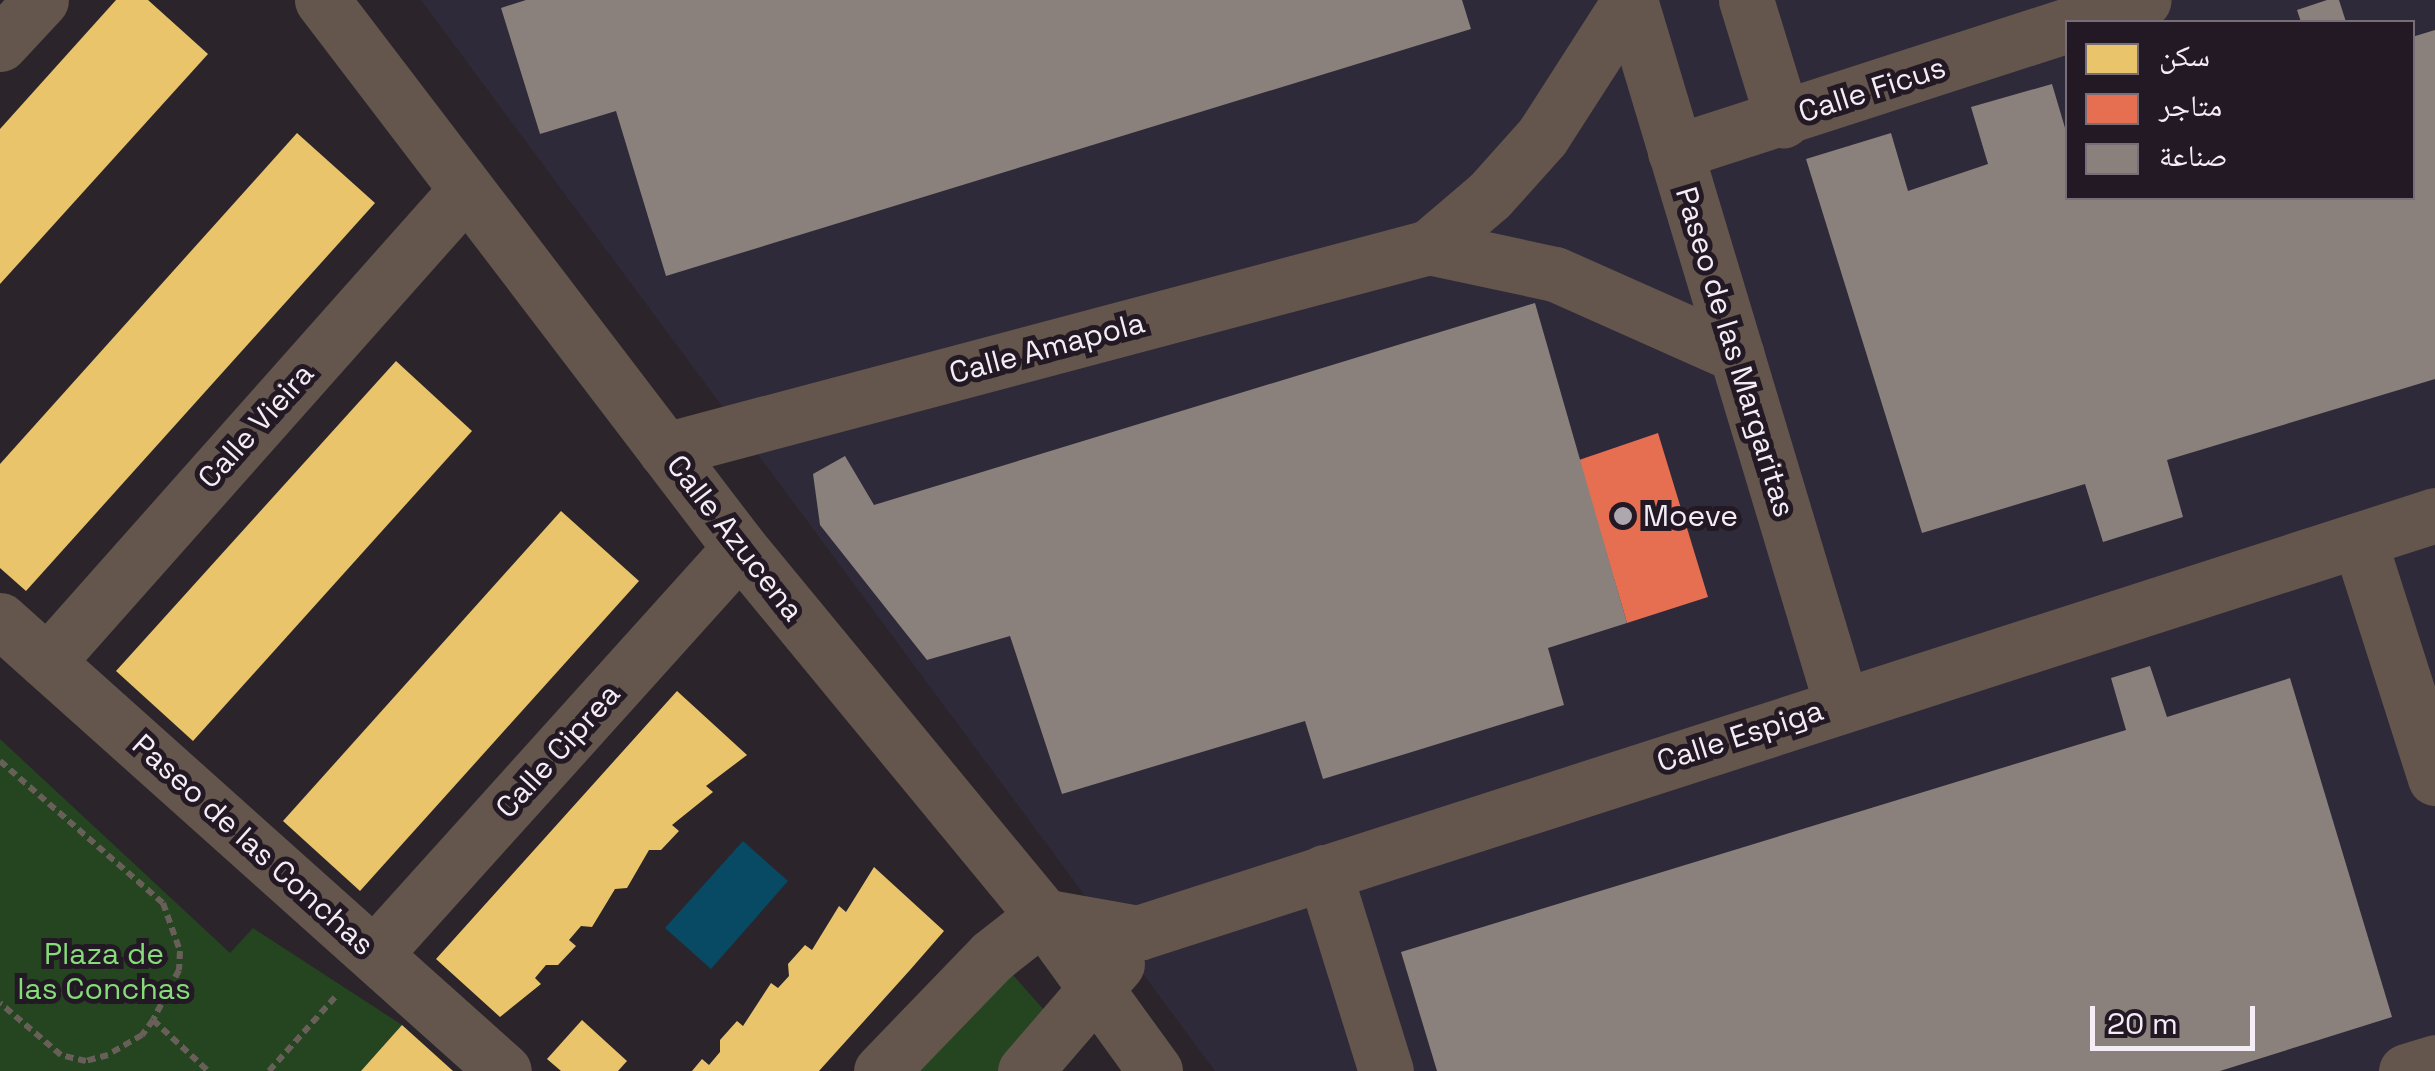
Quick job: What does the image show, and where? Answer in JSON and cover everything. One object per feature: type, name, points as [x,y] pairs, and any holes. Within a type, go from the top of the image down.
[{"type":"street","points":[[0,44],[41,0]]},
{"type":"street","name":"Calle Azucena","points":[[322,0],[740,548],[1043,916],[1155,1071]]},
{"type":"street","name":"Paseo de las Margaritas","points":[[1630,0],[1841,704]]},
{"type":"street","name":"Calle Amapola","points":[[665,450],[1429,247],[1489,196],[1542,138],[1630,0]]},
{"type":"street","points":[[1746,0],[1783,120]]},
{"type":"street","points":[[2082,20],[2144,0]]},
{"type":"street","name":"Calle Ficus","points":[[1676,152],[2065,27]]},
{"type":"street","name":"Calle Vieira","points":[[47,662],[466,190]]},
{"type":"street","name":"Calle Amapola","points":[[1429,247],[1555,274],[1737,355]]},
{"type":"street","name":"Calle Espiga","points":[[1043,916],[1138,933],[2435,515]]},
{"type":"street","points":[[2359,540],[2435,778]]},
{"type":"street","name":"Calle Ciprea","points":[[375,954],[740,548]]},
{"type":"street","name":"Paseo de las Conchas","points":[[0,620],[504,1071]]},
{"type":"street","points":[[1324,872],[1386,1071]]},
{"type":"street","points":[[881,1071],[992,956],[1043,916]]},
{"type":"street","points":[[1024,1071],[1100,992],[1138,933]]},
{"type":"street","points":[[2406,1071],[2435,1062]]},
{"type":"path","points":[[0,761],[163,903],[178,934],[179,970],[153,1020],[129,1045],[86,1060],[61,1056],[0,1003]]},
{"type":"path","points":[[269,1071],[375,954]]},
{"type":"path","points":[[153,1020],[208,1071]]},
{"type":"shaded area","points":[[421,0],[2435,0],[2435,1071],[1215,1071]]},
{"type":"green space","name":"Plaza de las Conchas","points":[[0,739],[230,953],[253,928],[402,1025],[361,1071],[0,1071]]},
{"type":"green space","points":[[1005,966],[1052,1019],[1005,1071],[912,1071]]},
{"type":"water","points":[[743,841],[788,881],[711,969],[665,928]]},
{"type":"building: سكن","points":[[116,0],[148,0],[208,54],[0,284],[0,129]]},
{"type":"building: سكن","points":[[297,133],[375,203],[26,591],[0,568],[0,464]]},
{"type":"building: سكن","points":[[396,361],[472,431],[193,741],[116,671]]},
{"type":"building: سكن","points":[[561,511],[639,581],[360,891],[283,821]]},
{"type":"building: سكن","points":[[677,691],[747,755],[706,786],[713,792],[672,825],[679,831],[661,850],[649,850],[627,888],[615,889],[592,927],[581,926],[569,940],[576,946],[558,965],[546,965],[535,978],[541,984],[500,1017],[436,959]]},
{"type":"building: سكن","points":[[874,867],[944,931],[910,970],[819,1071],[692,1071],[702,1059],[709,1065],[720,1052],[720,1040],[737,1021],[743,1026],[771,983],[778,988],[789,976],[788,964],[805,945],[812,950],[839,906],[846,912]]},
{"type":"building: سكن","points":[[582,1020],[627,1061],[618,1071],[561,1071],[547,1059]]},
{"type":"building: سكن","points":[[402,1025],[453,1071],[361,1071]]},
{"type":"building: متاجر","points":[[1658,433],[1708,597],[1627,623],[1579,460]]},
{"type":"building: صناعة","points":[[526,0],[1462,0],[1471,29],[666,276],[616,111],[540,134],[501,8]]},
{"type":"building: صناعة","points":[[2339,0],[2345,20],[2300,20],[2297,10]]},
{"type":"building: صناعة","points":[[2435,30],[2435,379],[2167,460],[2183,517],[2103,542],[2085,484],[1922,533],[1806,159],[1891,133],[1908,191],[1988,164],[1971,107],[2052,84],[2065,128],[2065,200],[2415,200],[2415,36]]},
{"type":"building: صناعة","points":[[1535,303],[1627,623],[1548,648],[1564,705],[1323,779],[1305,721],[1062,794],[1010,636],[927,660],[820,525],[813,474],[845,456],[874,505]]},
{"type":"building: صناعة","points":[[2150,666],[2167,717],[2290,678],[2392,1017],[2220,1071],[1437,1071],[1401,952],[2126,730],[2111,678]]},
{"type":"place","name":"Moeve","points":[[1623,516]]}]
